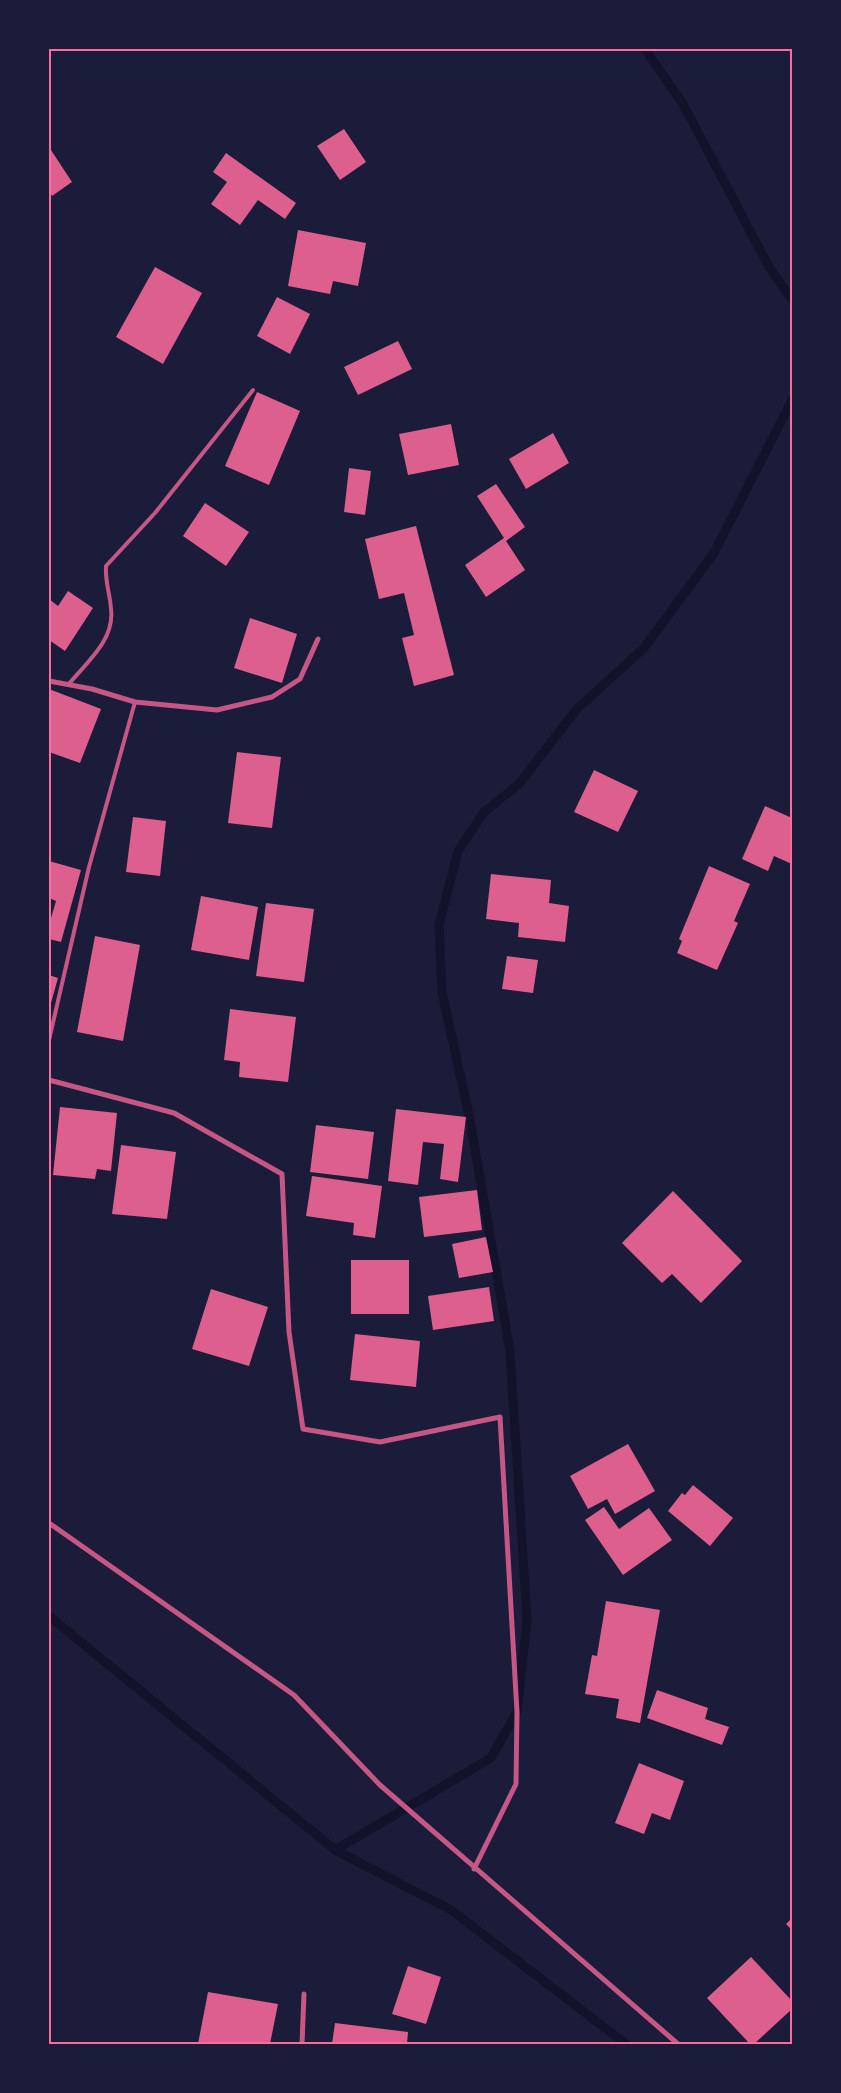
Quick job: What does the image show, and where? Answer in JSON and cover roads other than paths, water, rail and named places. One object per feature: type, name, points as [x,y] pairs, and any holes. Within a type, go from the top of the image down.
[{"type":"street","points":[[49,681],[135,702],[217,710],[272,697],[300,679],[318,639]]},
{"type":"street","points":[[49,1080],[174,1113],[282,1174],[289,1332],[303,1429],[380,1442],[500,1417],[517,1712],[516,1784],[474,1869]]},
{"type":"street","points":[[49,1523],[294,1695],[380,1785],[474,1869],[678,2044]]},
{"type":"street","points":[[302,2044],[304,1994]]},
{"type":"lane","points":[[68,685],[109,636],[112,610],[105,584],[106,566],[156,513],[253,390]]},
{"type":"lane","points":[[49,1040],[89,867],[135,702]]},
{"type":"waterway","points":[[645,49],[683,104],[768,265],[792,300]]},
{"type":"waterway","points":[[335,1850],[491,1758],[517,1712],[527,1620],[510,1351],[470,1120],[442,992],[439,925],[458,851],[484,812],[519,784],[576,710],[644,648],[714,553],[792,400]]},
{"type":"waterway","points":[[49,1616],[335,1850],[451,1910],[626,2044]]}]
